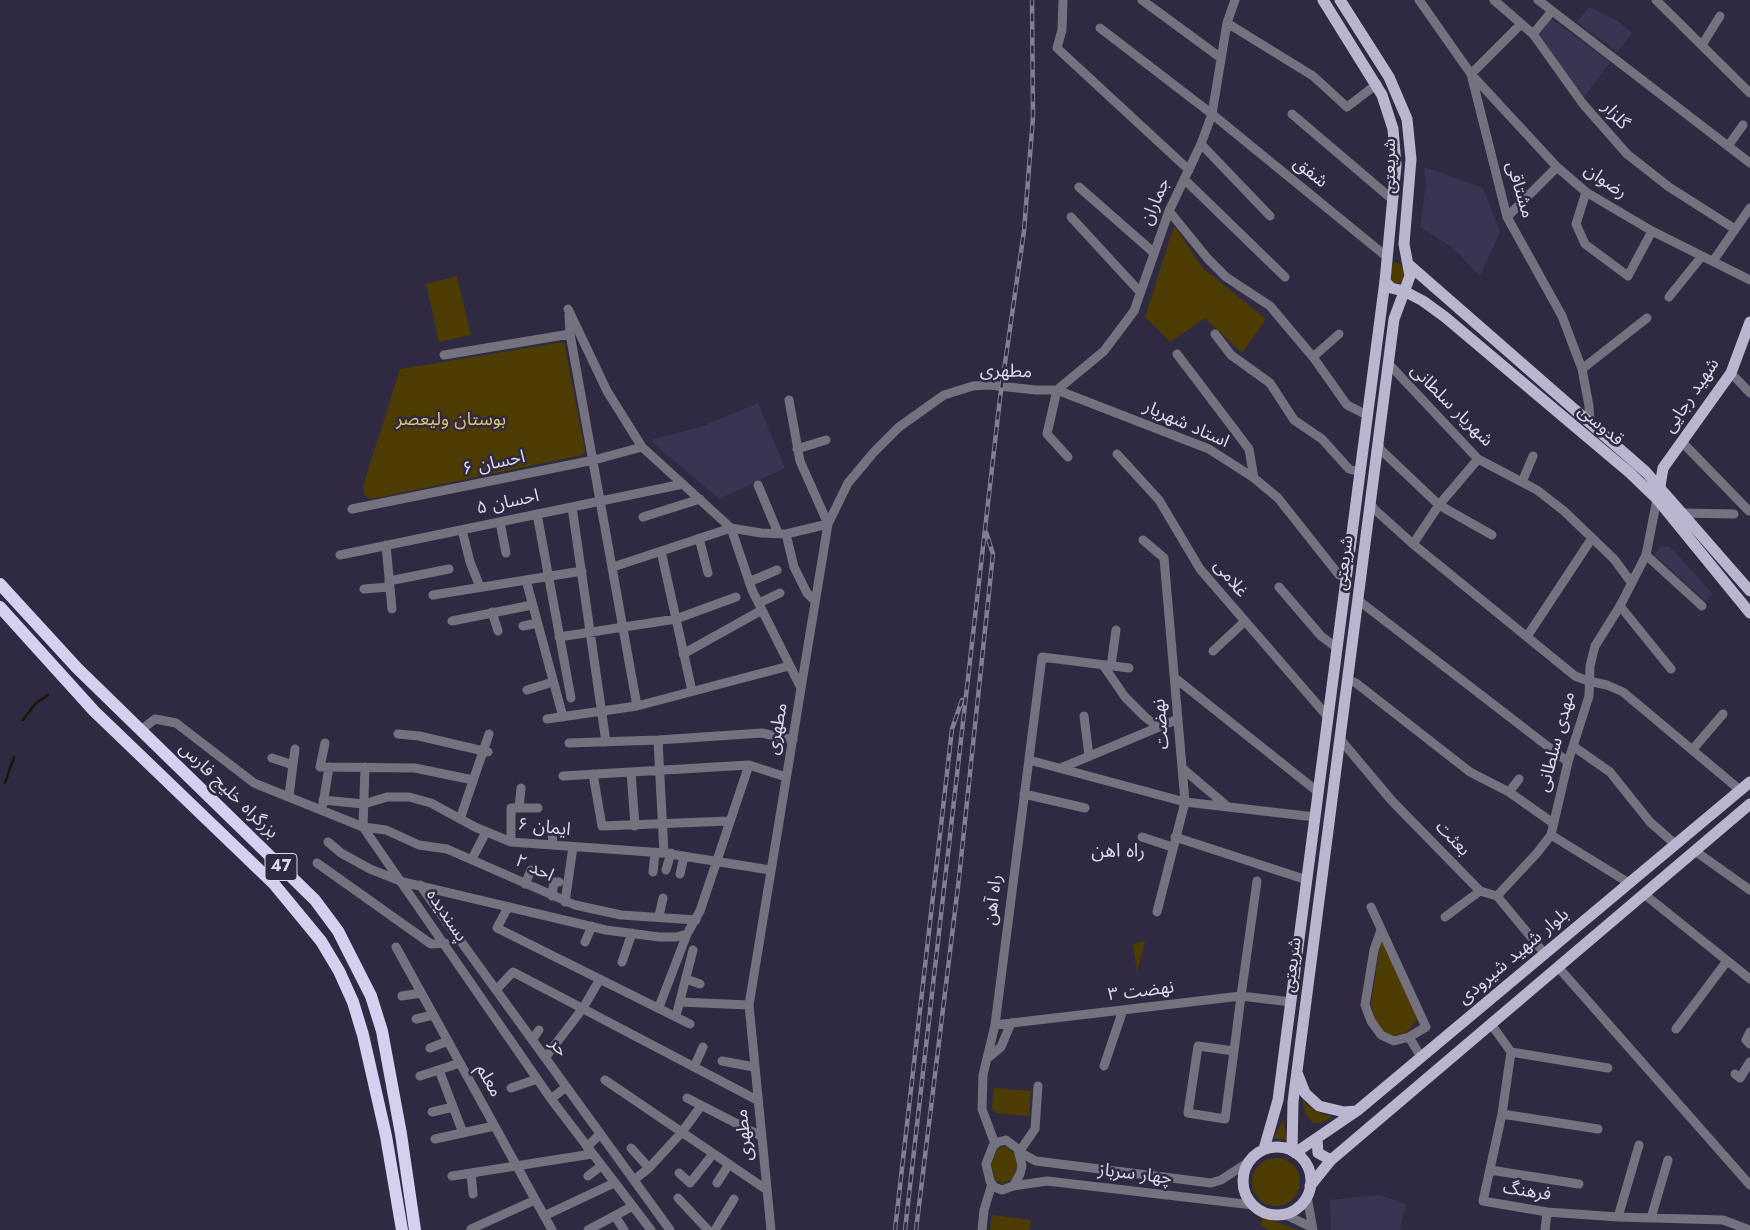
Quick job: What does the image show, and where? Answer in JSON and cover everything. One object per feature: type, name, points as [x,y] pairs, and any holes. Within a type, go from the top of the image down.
[{"type":"highway","name":"بزرگراه خلیج فارس","points":[[0,584],[64,654],[316,900],[338,931],[352,955],[371,996],[382,1031],[401,1134],[415,1230]]},
{"type":"highway","name":"بزرگراه خلیج فارس","points":[[0,607],[94,711],[274,884],[321,941],[339,971],[353,1002],[363,1035],[386,1136],[402,1230]]},
{"type":"main road","name":"شریعتی","points":[[1264,1149],[1278,1100],[1291,1002],[1385,281],[1396,146],[1390,118],[1377,84],[1323,0]]},
{"type":"main road","name":"شریعتی","points":[[1293,1152],[1292,1102],[1394,319],[1410,276],[1404,244],[1411,152],[1407,119],[1390,77],[1340,0]]},
{"type":"main road","name":"قدوسی","points":[[1408,264],[1646,472],[1750,591]]},
{"type":"main road","name":"قدوسی","points":[[1385,281],[1391,288],[1423,301],[1445,316],[1630,473],[1656,500],[1750,613]]},
{"type":"main road","points":[[1423,301],[1422,292],[1427,287],[1432,286]]},
{"type":"main road","points":[[1380,316],[1389,312],[1394,319]]},
{"type":"main road","name":"شهید رجایی","points":[[1660,486],[1663,468],[1731,373],[1750,322]]},
{"type":"main road","points":[[1646,472],[1663,468]]},
{"type":"main road","name":"بلوار شهید شیرودی","points":[[1293,1152],[1317,1139],[1358,1110],[1750,782]]},
{"type":"main road","name":"بلوار شهید شیرودی","points":[[1309,1191],[1331,1160],[1750,804]]},
{"type":"main road","points":[[1297,1069],[1301,1086],[1310,1099],[1319,1106],[1344,1112],[1358,1110]]},
{"type":"main road","points":[[1278,1100],[1284,1108],[1288,1108],[1292,1102]]},
{"type":"main road","points":[[1317,1139],[1318,1153],[1331,1160]]},
{"type":"main road","points":[[1283,1148],[1293,1152],[1307,1166],[1309,1191],[1297,1208],[1284,1214],[1273,1215],[1262,1212],[1246,1196],[1243,1174],[1247,1164],[1264,1149],[1283,1148]]},
{"type":"street","points":[[1063,0],[1062,30],[1057,48],[1189,170]]},
{"type":"street","points":[[1142,0],[1221,58]]},
{"type":"street","name":"جماران","points":[[1057,390],[1104,351],[1134,311],[1168,211],[1201,144],[1212,114],[1227,23],[1235,0]]},
{"type":"street","name":"مشتاقی","points":[[1420,0],[1471,74],[1507,217],[1562,316],[1582,369],[1590,422]]},
{"type":"street","name":"گلزار","points":[[1494,0],[1533,34],[1583,104],[1627,154],[1668,187],[1735,229]]},
{"type":"street","points":[[1538,0],[1750,163]]},
{"type":"street","points":[[1656,0],[1750,93]]},
{"type":"street","points":[[1533,34],[1552,11]]},
{"type":"street","points":[[1702,45],[1720,16]]},
{"type":"street","points":[[1227,23],[1312,76],[1346,107],[1377,84]]},
{"type":"street","points":[[1471,74],[1521,24]]},
{"type":"street","name":"شفق","points":[[1100,28],[1212,114],[1387,257]]},
{"type":"street","name":"رضوان","points":[[1471,74],[1558,167],[1586,192],[1652,231],[1750,280]]},
{"type":"street","points":[[1292,114],[1393,200]]},
{"type":"street","points":[[1728,146],[1744,125]]},
{"type":"street","points":[[1201,144],[1270,216]]},
{"type":"street","points":[[1507,217],[1558,167]]},
{"type":"street","points":[[1184,179],[1285,277]]},
{"type":"street","points":[[1079,187],[1153,252]]},
{"type":"street","points":[[1586,192],[1576,224],[1585,244],[1628,276],[1652,231]]},
{"type":"street","points":[[1713,261],[1750,208]]},
{"type":"street","points":[[1168,211],[1208,259],[1226,277],[1270,306],[1313,358],[1347,405],[1367,416]]},
{"type":"street","points":[[1071,217],[1140,292]]},
{"type":"street","points":[[1669,297],[1702,256]]},
{"type":"street","points":[[636,706],[594,460],[570,334],[568,308],[607,391],[642,447],[731,528],[749,582],[801,688]]},
{"type":"street","points":[[1582,369],[1647,318]]},
{"type":"street","points":[[444,355],[570,334]]},
{"type":"street","points":[[1215,334],[1230,354],[1270,384],[1294,420],[1322,439],[1349,469],[1360,472]]},
{"type":"street","points":[[1313,358],[1339,334]]},
{"type":"street","points":[[1177,354],[1249,450],[1254,478]]},
{"type":"street","name":"شهریار سلطانی","points":[[1388,364],[1478,459],[1537,490],[1564,511],[1614,559],[1631,582]]},
{"type":"street","points":[[1731,373],[1750,393]]},
{"type":"street","name":"مطهری","points":[[771,1230],[749,1005],[828,524],[848,483],[874,452],[899,426],[944,396],[973,386],[989,385],[1036,390],[1057,390]]},
{"type":"street","points":[[1057,390],[1047,434],[1068,457]]},
{"type":"street","name":"استاد شهریار","points":[[1057,390],[1209,448],[1254,478],[1278,498],[1338,575],[1346,577]]},
{"type":"street","points":[[612,566],[731,528],[782,534],[828,524],[800,461],[789,400]]},
{"type":"street","points":[[797,449],[826,440]]},
{"type":"street","points":[[1682,442],[1749,511]]},
{"type":"street","points":[[1378,443],[1381,450],[1439,505],[1492,535]]},
{"type":"street","name":"احسان ۶","points":[[352,509],[594,460],[642,447]]},
{"type":"street","name":"غلامی","points":[[1117,454],[1159,500],[1200,569],[1328,717]]},
{"type":"street","points":[[1522,482],[1533,456]]},
{"type":"street","points":[[1413,544],[1439,505],[1478,459]]},
{"type":"street","name":"احسان ۵","points":[[340,555],[683,484]]},
{"type":"street","points":[[758,484],[782,534],[794,567],[807,593],[815,601]]},
{"type":"street","points":[[643,517],[700,500]]},
{"type":"street","name":"مهدی سلطانی","points":[[1496,896],[1537,853],[1550,835],[1568,762],[1589,696],[1588,681],[1595,646],[1620,606],[1646,555],[1656,500]]},
{"type":"street","points":[[1370,502],[1374,509],[1413,544],[1575,676],[1607,685],[1622,692],[1693,749],[1740,790]]},
{"type":"street","points":[[572,507],[606,742]]},
{"type":"street","points":[[1683,513],[1734,514]]},
{"type":"street","points":[[537,514],[570,698]]},
{"type":"street","points":[[500,522],[506,554]]},
{"type":"street","points":[[462,530],[470,562],[480,587]]},
{"type":"street","points":[[700,538],[708,573]]},
{"type":"street","points":[[1528,636],[1592,538]]},
{"type":"street","name":"نهضت","points":[[1143,540],[1164,558],[1186,802],[1172,847],[1157,912]]},
{"type":"street","points":[[386,545],[392,609]]},
{"type":"street","points":[[661,551],[692,691]]},
{"type":"street","points":[[1646,555],[1702,606]]},
{"type":"street","points":[[364,589],[449,569]]},
{"type":"street","points":[[749,582],[777,570]]},
{"type":"street","points":[[433,595],[582,572]]},
{"type":"street","points":[[526,580],[563,717]]},
{"type":"street","points":[[1279,587],[1321,636],[1337,648]]},
{"type":"street","points":[[683,654],[761,607],[780,593]]},
{"type":"street","points":[[560,637],[676,619],[736,597]]},
{"type":"street","points":[[1358,600],[1568,762]]},
{"type":"street","points":[[452,621],[532,605]]},
{"type":"street","points":[[1620,606],[1671,668]]},
{"type":"street","points":[[492,612],[498,631]]},
{"type":"street","points":[[1213,651],[1244,622]]},
{"type":"street","points":[[523,626],[537,623]]},
{"type":"street","points":[[1116,630],[1107,665],[1125,697],[1144,717],[1158,727]]},
{"type":"street","name":"راه آهن","points":[[995,1144],[982,1109],[983,1075],[989,1057],[995,1025],[1042,657],[1107,665]]},
{"type":"street","points":[[1107,665],[1129,668]]},
{"type":"street","points":[[547,719],[636,706],[790,666]]},
{"type":"street","points":[[1174,678],[1318,792]]},
{"type":"street","points":[[1347,680],[1356,683],[1470,772],[1510,792],[1553,822]]},
{"type":"street","points":[[527,690],[553,682]]},
{"type":"street","points":[[1693,749],[1723,714]]},
{"type":"street","points":[[1084,716],[1089,756]]},
{"type":"street","points":[[141,730],[155,719],[176,723],[254,783],[289,796],[323,804],[363,827],[365,767]]},
{"type":"street","points":[[1061,768],[1178,719]]},
{"type":"street","points":[[569,743],[658,740],[762,733],[793,740]]},
{"type":"street","points":[[398,734],[419,736],[485,752]]},
{"type":"street","points":[[460,819],[485,752],[488,734]]},
{"type":"street","name":"بعثت","points":[[1340,739],[1392,801],[1480,891],[1496,896]]},
{"type":"street","points":[[658,740],[663,853],[666,870]]},
{"type":"street","points":[[323,804],[325,743]]},
{"type":"street","points":[[1573,746],[1610,772],[1650,822],[1675,844]]},
{"type":"street","points":[[289,796],[295,749]]},
{"type":"street","points":[[272,758],[292,765]]},
{"type":"street","points":[[1029,760],[1186,802],[1315,817]]},
{"type":"street","points":[[563,776],[749,765],[786,777]]},
{"type":"street","points":[[659,1007],[686,934],[696,920],[749,765]]},
{"type":"street","points":[[324,767],[415,768],[473,780]]},
{"type":"street","points":[[1182,768],[1229,807]]},
{"type":"street","points":[[631,772],[635,826]]},
{"type":"street","points":[[593,774],[602,826],[729,821]]},
{"type":"street","points":[[1510,792],[1519,779]]},
{"type":"street","points":[[519,808],[521,788]]},
{"type":"street","points":[[1024,794],[1085,808]]},
{"type":"street","name":"ایمان ۶","points":[[323,804],[364,804],[387,797],[409,797],[432,803],[486,832],[512,842],[663,853],[770,870]]},
{"type":"street","points":[[512,842],[511,808],[538,808]]},
{"type":"street","name":"احد ۲","points":[[363,827],[386,830],[419,845],[447,849],[565,902],[621,914],[696,920]]},
{"type":"street","name":"پسندیده","points":[[363,827],[403,882],[551,1099],[631,1207],[651,1230]]},
{"type":"street","points":[[552,830],[553,846]]},
{"type":"street","points":[[472,859],[486,832]]},
{"type":"street","points":[[1550,835],[1629,883]]},
{"type":"street","points":[[1142,837],[1172,847]]},
{"type":"street","points":[[1176,837],[1307,880]]},
{"type":"street","points":[[328,842],[370,869],[403,882],[592,926],[632,933],[676,937],[686,934]]},
{"type":"street","points":[[565,902],[573,847]]},
{"type":"street","points":[[1695,851],[1750,890]]},
{"type":"street","points":[[653,872],[663,853]]},
{"type":"street","points":[[680,874],[684,856]]},
{"type":"street","points":[[317,863],[432,944],[444,943]]},
{"type":"street","points":[[525,884],[531,870]]},
{"type":"street","points":[[1234,1051],[1198,1046],[1188,1113],[1225,1119],[1257,881]]},
{"type":"street","points":[[552,896],[554,882],[559,882]]},
{"type":"street","name":"حر","points":[[420,885],[670,1230]]},
{"type":"street","points":[[1445,917],[1480,891]]},
{"type":"street","points":[[1644,894],[1750,978]]},
{"type":"street","points":[[1496,896],[1545,954]]},
{"type":"street","points":[[660,916],[663,898]]},
{"type":"street","points":[[508,907],[497,928],[690,1024]]},
{"type":"street","points":[[1371,907],[1426,1026],[1409,1037],[1394,1041],[1381,1035],[1371,1021],[1365,1005],[1374,950],[1381,930]]},
{"type":"street","points":[[585,942],[592,926]]},
{"type":"street","points":[[622,962],[632,933]]},
{"type":"street","name":"معلم","points":[[396,947],[552,1230]]},
{"type":"street","points":[[676,1016],[693,950]]},
{"type":"street","points":[[1676,1029],[1727,961]]},
{"type":"street","points":[[1558,967],[1750,1185]]},
{"type":"street","points":[[496,990],[513,972],[757,1100]]},
{"type":"street","points":[[545,1058],[583,1008],[600,979]]},
{"type":"street","points":[[686,980],[700,984]]},
{"type":"street","points":[[402,996],[421,993]]},
{"type":"street","name":"نهضت ۳","points":[[995,1025],[1241,996],[1291,1002]]},
{"type":"street","points":[[680,1002],[749,1005]]},
{"type":"street","points":[[1104,1066],[1123,1010]]},
{"type":"street","points":[[416,1019],[433,1015]]},
{"type":"street","points":[[989,1057],[1002,1047],[1011,1023]]},
{"type":"street","points":[[1491,1024],[1511,1052],[1608,1068]]},
{"type":"street","points":[[532,1040],[539,1030]]},
{"type":"street","points":[[1409,1037],[1421,1057]]},
{"type":"street","points":[[430,1048],[448,1041]]},
{"type":"street","points":[[694,1067],[703,1047]]},
{"type":"street","name":"فرهنگ","points":[[1511,1052],[1502,1114],[1483,1201],[1547,1212],[1618,1217],[1723,1220],[1750,1230]]},
{"type":"street","points":[[722,1061],[754,1067]]},
{"type":"street","points":[[1735,1074],[1740,1078],[1750,1062]]},
{"type":"street","points":[[420,1076],[460,1063]]},
{"type":"street","points":[[439,1070],[462,1133]]},
{"type":"street","points":[[511,1088],[537,1079]]},
{"type":"street","points":[[605,1080],[767,1190]]},
{"type":"street","points":[[1019,1152],[1008,1141],[1003,1140],[995,1144],[989,1152],[986,1164],[987,1175],[992,1184],[1002,1190],[1013,1186],[1020,1174],[1019,1152],[1034,1129],[1038,1086]]},
{"type":"street","points":[[551,1099],[566,1087]]},
{"type":"street","points":[[687,1098],[761,1136]]},
{"type":"street","points":[[634,1180],[649,1168],[682,1132],[701,1106]]},
{"type":"street","points":[[432,1112],[453,1107]]},
{"type":"street","points":[[1502,1114],[1598,1129]]},
{"type":"street","points":[[435,1139],[494,1126]]},
{"type":"street","points":[[452,1176],[517,1166],[589,1150],[600,1134]]},
{"type":"street","points":[[1618,1217],[1639,1145]]},
{"type":"street","points":[[631,1148],[649,1168]]},
{"type":"street","name":"چهار سرباز","points":[[1019,1152],[1042,1163],[1211,1183],[1227,1177],[1247,1164]]},
{"type":"street","points":[[679,1173],[690,1183],[713,1154]]},
{"type":"street","points":[[1651,1218],[1668,1160]]},
{"type":"street","points":[[716,1184],[729,1164]]},
{"type":"street","points":[[588,1176],[601,1166]]},
{"type":"street","points":[[1490,1170],[1579,1184]]},
{"type":"street","points":[[471,1173],[473,1194]]},
{"type":"street","name":"چهار سرباز","points":[[1013,1186],[1047,1181],[1253,1205]]},
{"type":"street","points":[[544,1216],[614,1183]]},
{"type":"street","points":[[982,1230],[984,1210],[992,1184]]},
{"type":"street","points":[[1309,1191],[1312,1228]]},
{"type":"street","points":[[678,1198],[698,1214],[708,1230]]},
{"type":"street","points":[[714,1230],[734,1198]]},
{"type":"street","points":[[471,1229],[535,1200]]},
{"type":"street","points":[[590,1230],[631,1207]]},
{"type":"street","points":[[1545,1230],[1547,1212]]},
{"type":"street","points":[[1284,1214],[1312,1228]]},
{"type":"street","points":[[615,1216],[624,1230]]},
{"type":"street","points":[[1722,1230],[1723,1220]]},
{"type":"shaded area","points":[[1589,7],[1618,21],[1632,33],[1618,52],[1577,22]]},
{"type":"shaded area","points":[[1550,18],[1610,62],[1583,98],[1538,33]]},
{"type":"shaded area","points":[[1424,167],[1483,188],[1500,232],[1480,276],[1452,247],[1420,227],[1426,185]]},
{"type":"shaded area","points":[[758,403],[785,468],[719,499],[650,440],[701,427]]},
{"type":"shaded area","points":[[1661,546],[1670,547],[1713,594],[1705,601],[1654,554]]},
{"type":"shaded area","points":[[1379,1195],[1406,1204],[1400,1230],[1331,1230],[1330,1200]]},
{"type":"green space","points":[[1174,226],[1204,269],[1266,319],[1242,353],[1205,318],[1170,342],[1145,317]]},
{"type":"green space","points":[[1394,263],[1399,263],[1404,270],[1403,281],[1396,285],[1390,279],[1391,266]]},
{"type":"green space","points":[[457,276],[471,335],[439,342],[426,284]]},
{"type":"green space","name":"بوستان ولیعصر","points":[[564,342],[585,451],[582,455],[371,499],[364,495],[363,486],[400,369]]},
{"type":"green space","points":[[1381,939],[1418,1019],[1408,1031],[1394,1036],[1383,1031],[1375,1020],[1371,1004]]},
{"type":"green space","points":[[1145,941],[1137,972],[1133,944]]},
{"type":"green space","points":[[994,1088],[1031,1091],[1029,1116],[996,1113],[992,1108]]},
{"type":"green space","points":[[1302,1100],[1317,1112],[1333,1117],[1321,1123],[1313,1123],[1306,1115]]},
{"type":"green space","points":[[1283,1120],[1287,1140],[1274,1138]]},
{"type":"green space","points":[[1005,1146],[1016,1155],[1017,1166],[1014,1177],[1003,1184],[995,1180],[991,1164],[997,1149]]},
{"type":"green space","points":[[1271,1158],[1281,1158],[1293,1165],[1300,1177],[1300,1187],[1293,1199],[1281,1206],[1271,1206],[1263,1202],[1256,1195],[1252,1187],[1252,1177],[1256,1169],[1263,1162]]},
{"type":"green space","points":[[992,1215],[1031,1220],[1030,1230],[990,1230]]},
{"type":"green space","points":[[1263,1217],[1297,1230],[1269,1230],[1260,1225]]},
{"type":"waterway","points":[[23,720],[36,703],[48,695]]},
{"type":"waterway","points":[[5,783],[14,757]]},
{"type":"railway","points":[[905,1230],[1000,398],[1024,231],[1033,117],[1032,0]]},
{"type":"railway","points":[[916,1230],[959,878],[993,554],[986,532]]},
{"type":"railway","points":[[895,1230],[952,729],[962,700]]},
{"type":"district","name":"راه اهن","points":[[1118,852]]}]
